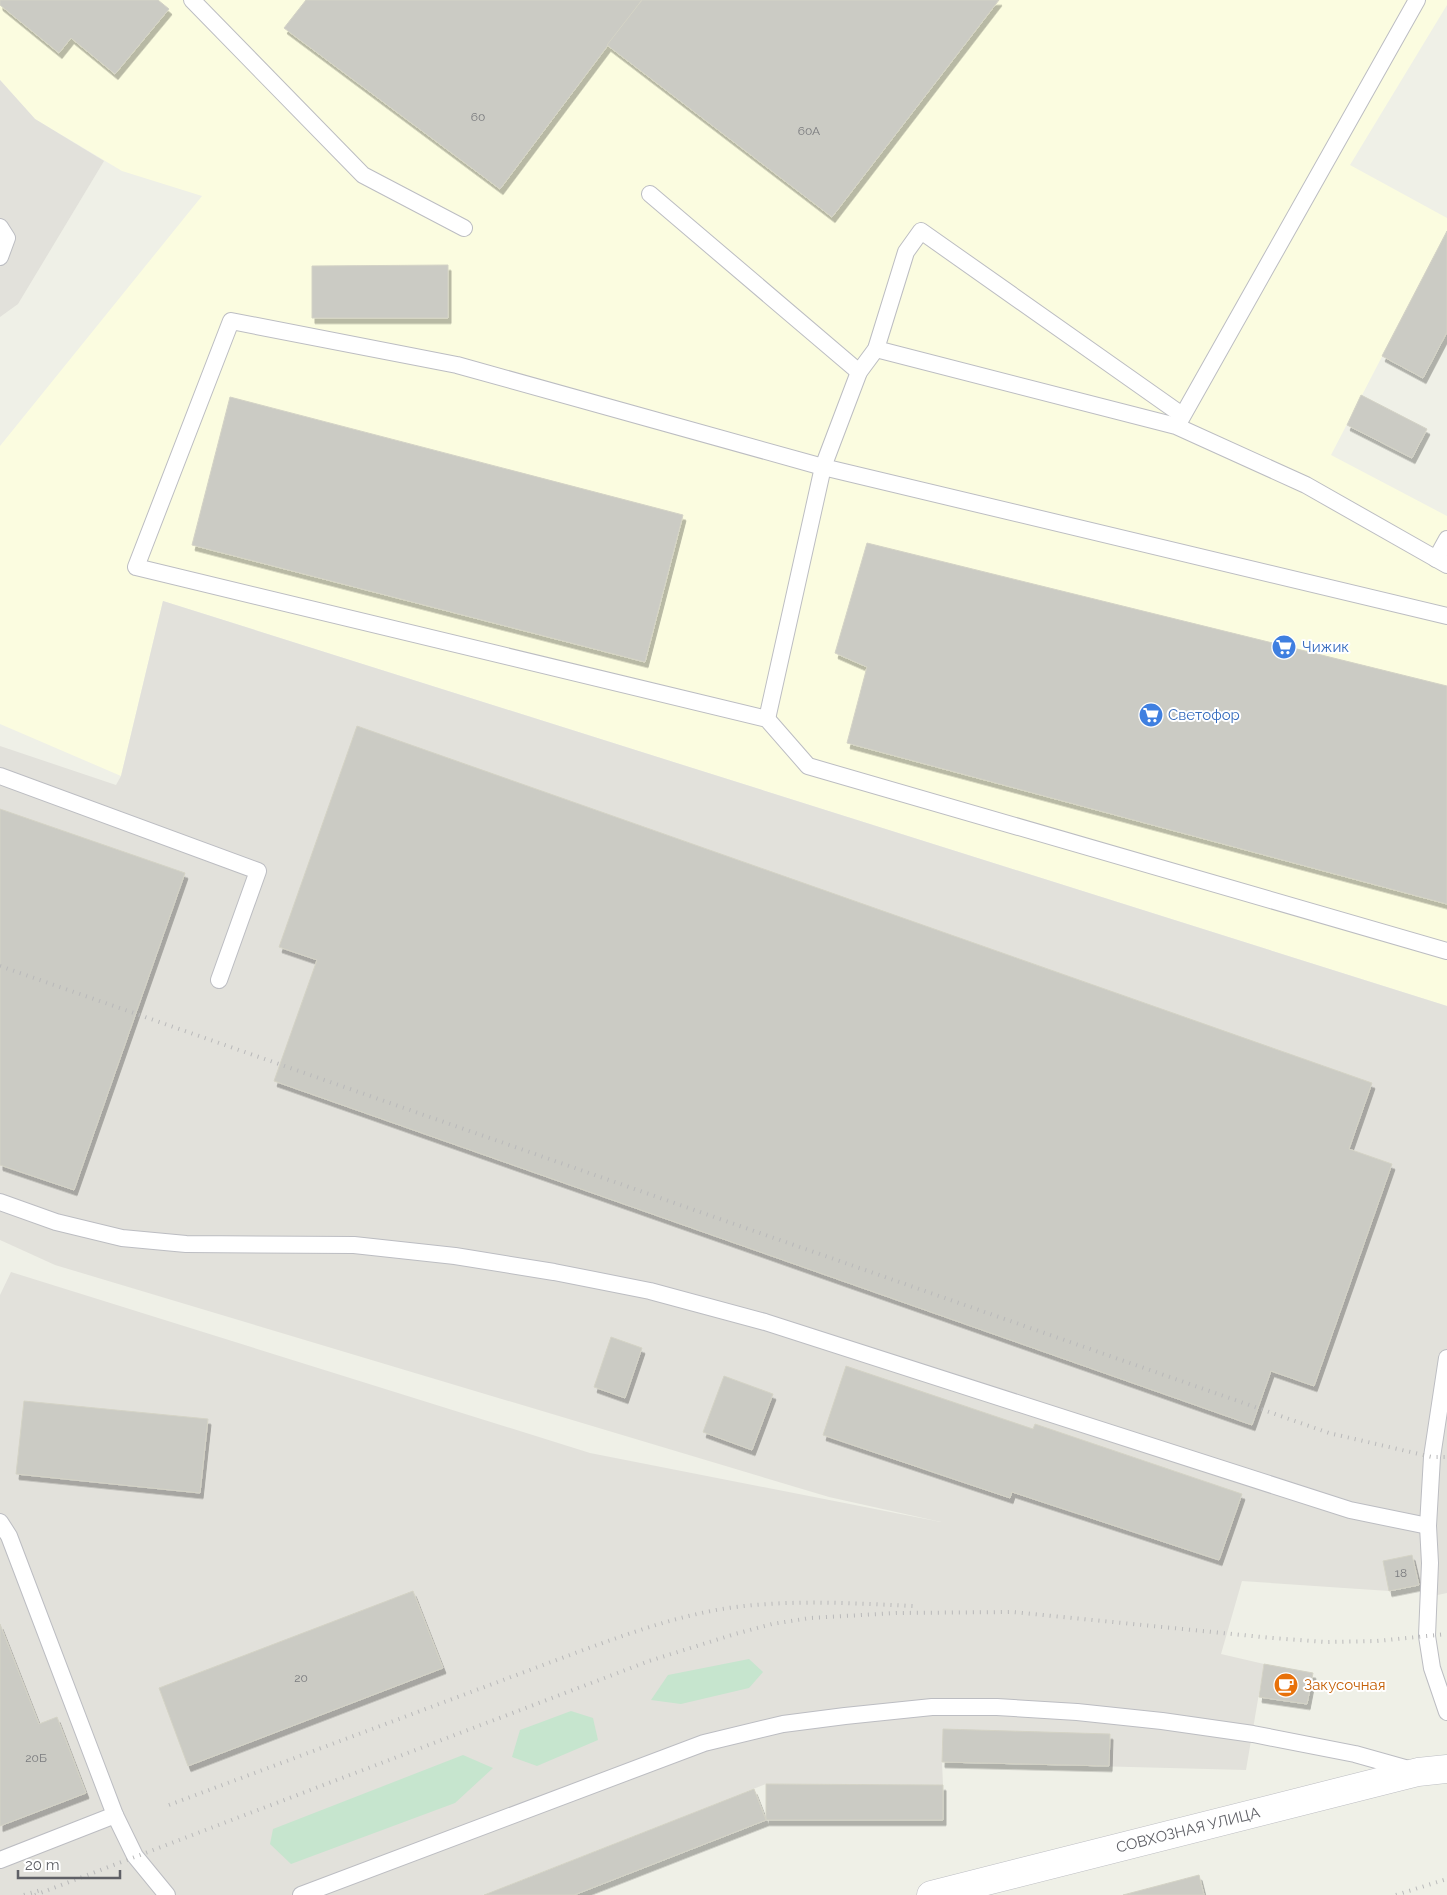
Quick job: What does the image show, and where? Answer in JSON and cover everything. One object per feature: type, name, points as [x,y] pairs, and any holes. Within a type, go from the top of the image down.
[{"type":"street","name":"СОВХОЗНАЯ УЛИЦА","points":[[931,1895],[1418,1772],[1447,1769]]},
{"type":"lane","points":[[192,0],[363,175],[464,228]]},
{"type":"lane","points":[[1179,420],[1417,0]]},
{"type":"lane","points":[[650,194],[859,372]]},
{"type":"lane","points":[[0,227],[8,238],[0,257]]},
{"type":"lane","points":[[768,718],[823,467],[859,372],[876,348],[906,252],[921,231],[1179,420],[1306,485],[1441,562],[1447,539]]},
{"type":"lane","points":[[1447,616],[823,467],[458,365],[231,321],[136,567],[768,718],[808,766],[1447,951]]},
{"type":"lane","points":[[876,348],[1179,420]]},
{"type":"lane","points":[[0,776],[258,871],[219,980]]},
{"type":"lane","points":[[0,1202],[56,1222],[122,1238],[186,1244],[354,1245],[455,1256],[554,1272],[650,1292],[765,1322],[1350,1510],[1428,1526]]},
{"type":"lane","points":[[1447,1358],[1432,1457],[1428,1526],[1430,1563],[1427,1636],[1432,1668],[1447,1712]]},
{"type":"lane","points":[[0,1522],[9,1536],[115,1815],[135,1856],[167,1895]]},
{"type":"lane","points":[[301,1895],[704,1743],[782,1724],[864,1714],[932,1707],[997,1707],[1077,1712],[1162,1721],[1253,1734],[1354,1754],[1418,1772]]},
{"type":"lane","points":[[0,1860],[115,1815]]},
{"type":"shaded area","points":[[0,0],[1447,0],[1447,5],[1350,165],[1447,218],[1447,231],[1331,455],[1447,516],[1447,1006],[163,601],[121,776],[0,724],[0,446],[202,196],[122,171],[35,119],[0,80]]},
{"type":"shaded area","points":[[0,80],[35,119],[104,161],[18,304],[0,317]]},
{"type":"shaded area","points":[[163,601],[1447,1006],[1447,1593],[1428,1597],[1419,1585],[1389,1591],[1242,1581],[1221,1654],[1264,1664],[1246,1770],[942,1762],[943,1785],[766,1784],[483,1895],[0,1895],[0,1295],[11,1272],[590,1453],[941,1522],[829,1497],[55,1265],[0,1240],[0,746],[116,785],[121,776]]},
{"type":"shaded area","points":[[749,1659],[763,1672],[749,1688],[681,1704],[651,1700],[668,1675]]},
{"type":"shaded area","points":[[571,1711],[593,1718],[598,1740],[537,1766],[512,1757],[520,1730]]},
{"type":"shaded area","points":[[463,1755],[493,1768],[455,1803],[291,1864],[270,1844],[273,1829]]},
{"type":"building","points":[[0,0],[158,0],[169,9],[115,74],[71,38],[59,53],[0,5]]},
{"type":"building","points":[[306,0],[642,0],[500,189],[284,28]]},
{"type":"building","points":[[642,0],[999,0],[832,217],[607,45]]},
{"type":"building","points":[[1447,231],[1447,332],[1423,378],[1382,356]]},
{"type":"building","points":[[448,265],[448,318],[312,318],[312,266]]},
{"type":"building","points":[[1361,395],[1427,429],[1412,458],[1347,425]]},
{"type":"building","points":[[230,397],[683,515],[645,662],[192,545]]},
{"type":"building","name":"Светофор","points":[[867,543],[1447,686],[1447,904],[847,743],[867,667],[835,653]]},
{"type":"building","points":[[357,726],[1372,1083],[1349,1149],[1392,1164],[1314,1386],[1271,1371],[1252,1425],[274,1081],[317,960],[279,947]]},
{"type":"building","points":[[0,809],[185,873],[74,1190],[0,1165]]},
{"type":"building","points":[[611,1337],[642,1348],[625,1398],[594,1387]]},
{"type":"building","points":[[846,1366],[1033,1429],[1035,1424],[1242,1494],[1219,1560],[1012,1492],[1010,1498],[823,1435]]},
{"type":"building","points":[[724,1376],[773,1394],[752,1450],[703,1432]]},
{"type":"building","points":[[24,1401],[208,1419],[200,1493],[16,1474]]},
{"type":"building","points":[[1412,1555],[1419,1585],[1389,1591],[1383,1561]]},
{"type":"building","points":[[413,1591],[443,1668],[188,1766],[159,1688]]},
{"type":"building","points":[[0,1624],[39,1724],[57,1717],[86,1793],[0,1826]]},
{"type":"building","name":"Закусочная","points":[[1264,1664],[1313,1673],[1307,1704],[1259,1697]]},
{"type":"building","points":[[943,1729],[1110,1734],[1109,1766],[942,1762]]},
{"type":"building","points":[[766,1784],[943,1785],[943,1820],[766,1820]]},
{"type":"building","points":[[754,1789],[766,1820],[574,1895],[484,1895]]},
{"type":"building","points":[[1199,1875],[1204,1895],[1123,1895]]},
{"type":"railway","points":[[0,966],[1329,1433],[1432,1457],[1447,1457]]},
{"type":"railway","points":[[169,1805],[586,1649],[670,1621],[704,1612],[769,1604],[817,1603],[913,1606]]},
{"type":"railway","points":[[35,1895],[649,1661],[772,1624],[810,1618],[896,1613],[1013,1612],[1326,1642],[1377,1641],[1447,1634]]},
{"type":"railway","points":[[1396,1895],[1447,1879]]},
{"type":"railway","points":[[24,1895],[41,1890]]},
{"type":"place","name":"Чижик","points":[[1284,647]]},
{"type":"place","name":"Светофор","points":[[1151,715]]},
{"type":"place","name":"Закусочная","points":[[1286,1685]]}]
